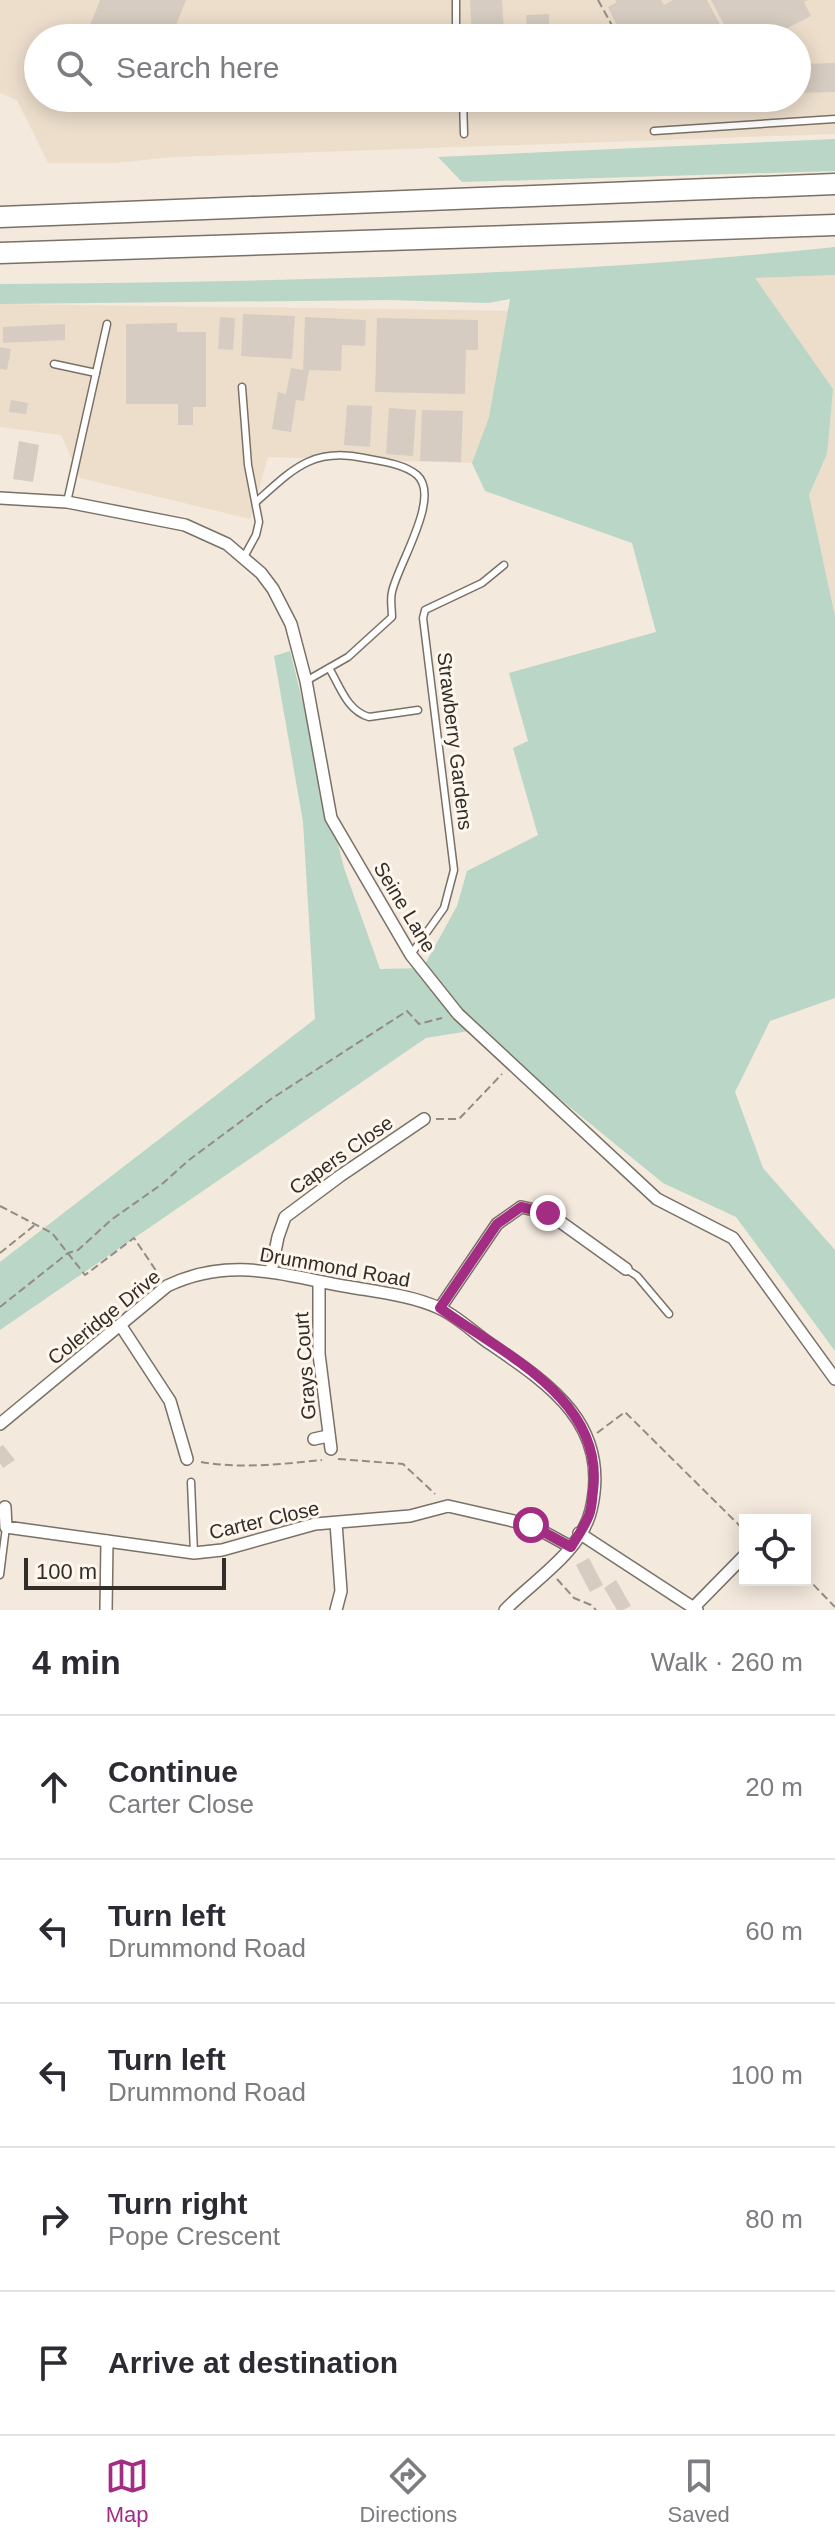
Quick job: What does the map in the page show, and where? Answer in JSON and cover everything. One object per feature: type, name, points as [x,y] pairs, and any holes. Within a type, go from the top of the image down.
[{"type":"highway","points":[[0,217],[835,184]]},
{"type":"highway","points":[[0,253],[835,225]]},
{"type":"street","name":"Seine Lane","points":[[0,498],[67,502],[185,525],[227,544],[261,573],[291,624],[306,681],[331,818],[411,955],[454,1010],[657,1199],[733,1238],[835,1379]]},
{"type":"street","name":"Capers Close","points":[[271,1271],[285,1217],[424,1119]]},
{"type":"street","points":[[440,1308],[497,1224],[521,1207],[548,1213],[626,1269]]},
{"type":"street","name":"Drummond Road","points":[[244,1269],[271,1271],[440,1308],[522,1365],[564,1399],[589,1438],[595,1475],[590,1513],[571,1547],[505,1610]]},
{"type":"street","name":"Coleridge Drive","points":[[0,1424],[167,1286],[192,1274],[244,1269]]},
{"type":"street","name":"Grays Court","points":[[314,1439],[329,1442],[319,1354],[319,1282]]},
{"type":"street","points":[[121,1326],[170,1401],[187,1459]]},
{"type":"street","name":"Carter Close","points":[[6,1527],[194,1553],[222,1550],[315,1524],[410,1516],[448,1506],[531,1525],[571,1547]]},
{"type":"street","points":[[5,1507],[6,1527]]},
{"type":"street","points":[[336,1523],[341,1591],[336,1610]]},
{"type":"street","points":[[579,1533],[695,1608],[739,1561]]},
{"type":"street","points":[[106,1610],[107,1541]]},
{"type":"lane","points":[[456,0],[456,24]]},
{"type":"lane","points":[[463,112],[464,134]]},
{"type":"lane","points":[[654,131],[835,119]]},
{"type":"lane","points":[[67,502],[107,324]]},
{"type":"lane","points":[[54,364],[96,373]]},
{"type":"lane","points":[[242,387],[248,465],[258,528],[244,557]]},
{"type":"lane","points":[[256,502],[298,466],[324,455],[360,457],[397,466],[417,476],[422,484],[424,500],[418,526],[392,592],[392,617],[348,657],[306,681]]},
{"type":"lane","name":"Strawberry Gardens","points":[[411,955],[444,908],[454,870],[423,618],[425,610],[482,583],[504,565]]},
{"type":"lane","points":[[329,668],[354,710],[362,715],[369,717],[418,710]]},
{"type":"lane","points":[[626,1269],[637,1276],[669,1314]]},
{"type":"lane","points":[[191,1482],[194,1553]]},
{"type":"lane","points":[[0,1575],[6,1527]]},
{"type":"path","points":[[598,0],[611,24]]},
{"type":"path","points":[[0,1307],[271,1099],[407,1011],[419,1024],[454,1010]]},
{"type":"path","points":[[424,1119],[459,1119],[511,1064]]},
{"type":"path","points":[[0,1206],[52,1233],[85,1275],[134,1238],[167,1286]]},
{"type":"path","points":[[0,1253],[36,1224]]},
{"type":"path","points":[[589,1438],[625,1412],[739,1525]]},
{"type":"path","points":[[187,1459],[214,1464],[279,1464],[333,1459],[403,1464],[448,1506]]},
{"type":"path","points":[[548,1568],[574,1598],[596,1610]]},
{"type":"path","points":[[811,1582],[835,1607]]},
{"type":"shaded area","points":[[0,0],[835,0],[835,134],[48,163],[17,100],[0,93]]},
{"type":"shaded area","points":[[835,275],[835,616],[809,495],[827,454],[754,278]]},
{"type":"shaded area","points":[[0,304],[528,311],[472,463],[268,457],[250,519],[80,478],[61,435],[0,427]]},
{"type":"green space","points":[[835,139],[835,171],[462,182],[438,157]]},
{"type":"green space","points":[[835,247],[835,275],[755,278],[833,389],[827,454],[809,495],[835,616],[835,998],[770,1021],[735,1092],[763,1168],[835,1250],[835,1351],[736,1217],[663,1183],[475,1030],[426,1038],[0,1330],[0,1262],[315,1019],[303,822],[274,656],[290,651],[344,868],[380,969],[423,968],[457,906],[467,871],[538,835],[513,748],[528,741],[509,673],[656,632],[632,543],[485,491],[472,463],[489,417],[510,299],[488,303],[390,300],[0,304],[0,284],[418,276],[627,265]]},
{"type":"building","points":[[100,0],[186,0],[177,24],[91,24]]},
{"type":"building","points":[[470,0],[502,0],[504,24],[471,24]]},
{"type":"building","points":[[615,0],[661,0],[664,5],[673,0],[707,0],[720,24],[616,24],[608,7],[617,2]]},
{"type":"building","points":[[711,0],[808,0],[804,2],[811,16],[795,24],[724,24]]},
{"type":"building","points":[[549,14],[549,24],[527,24],[526,15]]},
{"type":"building","points":[[835,63],[835,92],[811,93],[811,64]]},
{"type":"building","points":[[243,314],[295,316],[292,359],[241,356]]},
{"type":"building","points":[[220,317],[235,318],[233,350],[218,349]]},
{"type":"building","points":[[305,317],[366,320],[365,346],[342,345],[341,371],[309,370],[304,401],[296,400],[291,432],[272,429],[278,392],[286,394],[291,368],[303,370]]},
{"type":"building","points":[[377,318],[478,320],[478,350],[466,350],[465,394],[375,392]]},
{"type":"building","points":[[177,323],[177,332],[206,332],[206,407],[193,407],[193,425],[178,425],[178,404],[126,404],[126,324]]},
{"type":"building","points":[[65,324],[65,340],[3,343],[3,327]]},
{"type":"building","points":[[0,347],[11,349],[7,370],[0,369]]},
{"type":"building","points":[[11,400],[28,403],[26,414],[9,412]]},
{"type":"building","points":[[347,405],[372,406],[370,447],[344,445]]},
{"type":"building","points":[[389,408],[416,410],[413,456],[386,454]]},
{"type":"building","points":[[422,410],[463,411],[461,462],[420,461]]},
{"type":"building","points":[[19,441],[39,445],[33,482],[13,479]]},
{"type":"building","points":[[3,1445],[15,1460],[3,1468],[0,1447]]},
{"type":"building","points":[[589,1558],[603,1585],[590,1592],[576,1565]]},
{"type":"building","points":[[616,1580],[631,1606],[623,1610],[617,1610],[604,1588]]},
{"type":"route","points":[[531,1525],[571,1547],[590,1513],[595,1475],[589,1438],[564,1399],[522,1365],[440,1308],[497,1224],[521,1207],[548,1213]]}]
